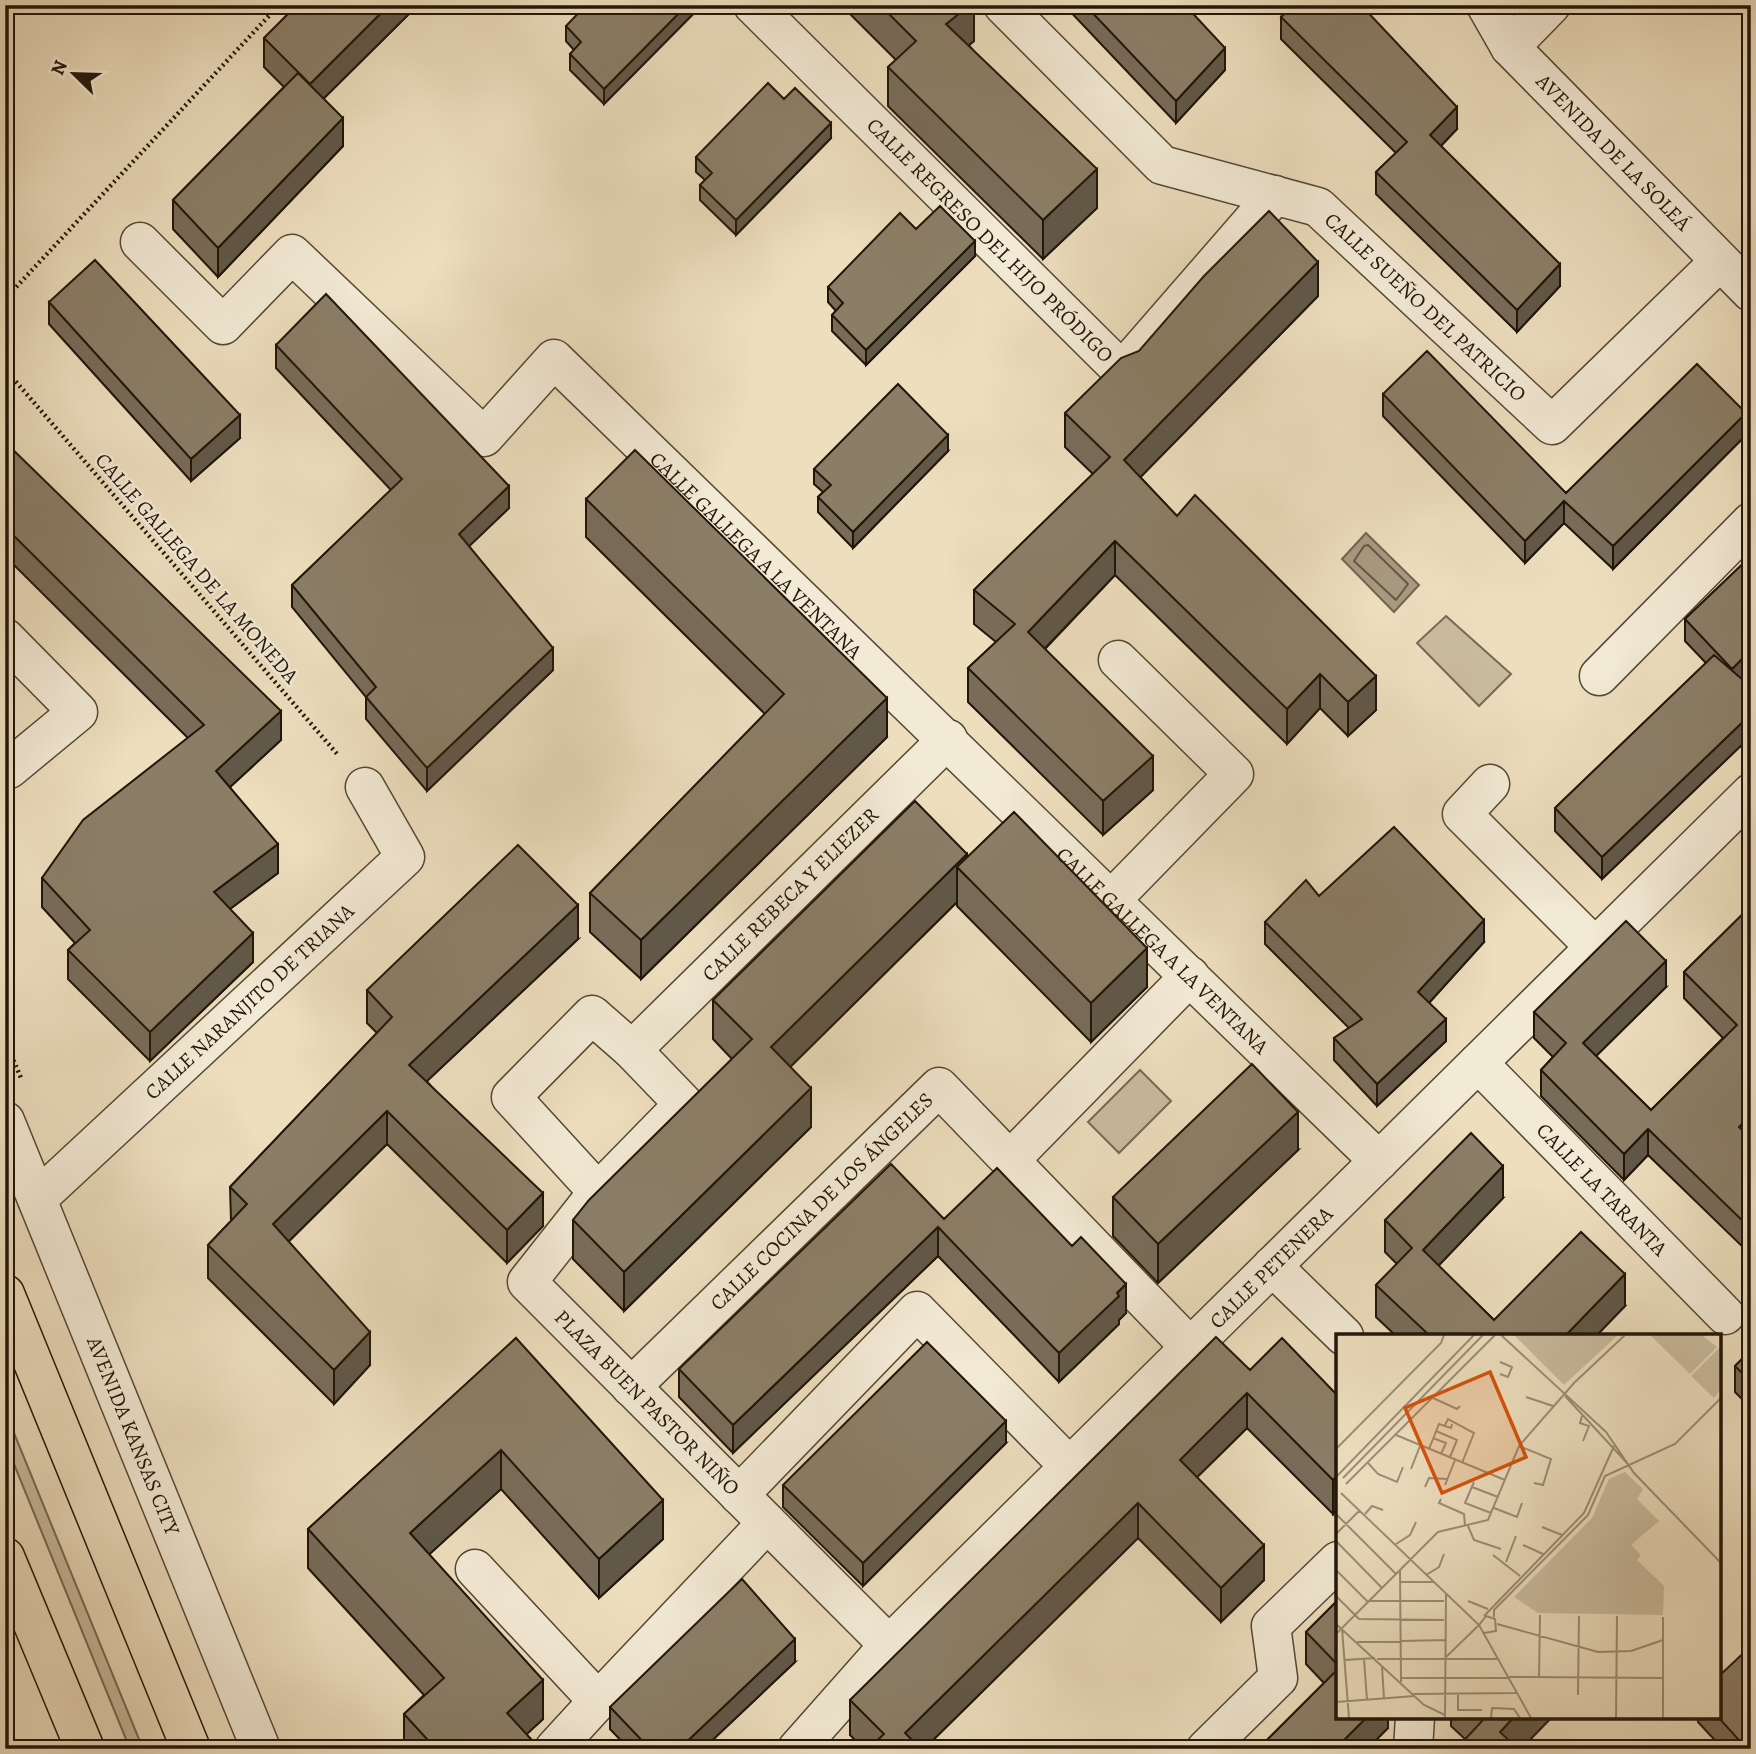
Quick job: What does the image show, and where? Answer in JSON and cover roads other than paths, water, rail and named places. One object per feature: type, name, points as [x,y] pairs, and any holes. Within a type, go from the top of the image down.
[{"type":"main road","points":[[5,1294],[191,1749]]},
{"type":"main road","points":[[5,1557],[85,1749]]},
{"type":"street","name":"CALLE REGRESO DEL HIJO PRÓDIGO","points":[[753,5],[1122,371],[1275,195]]},
{"type":"street","name":"CALLE SUEÑO DEL PATRICIO","points":[[1003,5],[1162,165],[1318,207],[1552,425],[1720,261]]},
{"type":"street","name":"AVENIDA DE LA SOLEÁ","points":[[1486,5],[1510,47],[1751,292]]},
{"type":"street","points":[[1510,47],[1551,5]]},
{"type":"street","name":"CALLE GALLEGA A LA VENTANA","points":[[140,242],[223,325],[292,254],[484,437],[554,359],[948,739],[1379,1161]]},
{"type":"street","points":[[1599,676],[1751,522]]},
{"type":"street","points":[[5,638],[78,712],[7,767]]},
{"type":"street","points":[[1112,900],[1234,774],[1118,660]]},
{"type":"street","name":"CALLE REBECA Y ELIEZER","points":[[632,1050],[948,739]]},
{"type":"street","points":[[1490,784],[1462,814],[1595,947]]},
{"type":"street","name":"CALLE NARANJITO DE TRIANA","points":[[37,1199],[405,857],[366,787]]},
{"type":"street","name":"CALLE PETENERA","points":[[797,1749],[889,1646],[1751,793]]},
{"type":"street","points":[[1010,1160],[1190,976]]},
{"type":"street","points":[[592,1015],[632,1050],[684,1104],[598,1192],[511,1097],[592,1015]]},
{"type":"street","name":"CALLE LA TARANTA","points":[[1478,1063],[1725,1315]]},
{"type":"street","name":"CALLE COCINA DE LOS ÁNGELES","points":[[631,1387],[939,1087],[1191,1347]]},
{"type":"street","name":"AVENIDA KANSAS CITY","points":[[5,1121],[261,1749]]},
{"type":"street","name":"PLAZA BUEN PASTOR NIÑO","points":[[598,1192],[527,1282],[889,1646]]},
{"type":"street","points":[[1272,1266],[1342,1334]]},
{"type":"street","points":[[740,1495],[916,1311],[1070,1467]]},
{"type":"street","points":[[554,1749],[767,1523]]},
{"type":"street","points":[[1206,1749],[1278,1678],[1270,1626],[1336,1563]]},
{"type":"street","points":[[475,1569],[598,1701]]},
{"type":"street","points":[[1413,1749],[1415,1719]]},
{"type":"water","points":[[1366,533],[1419,585],[1394,612],[1342,559]]}]
